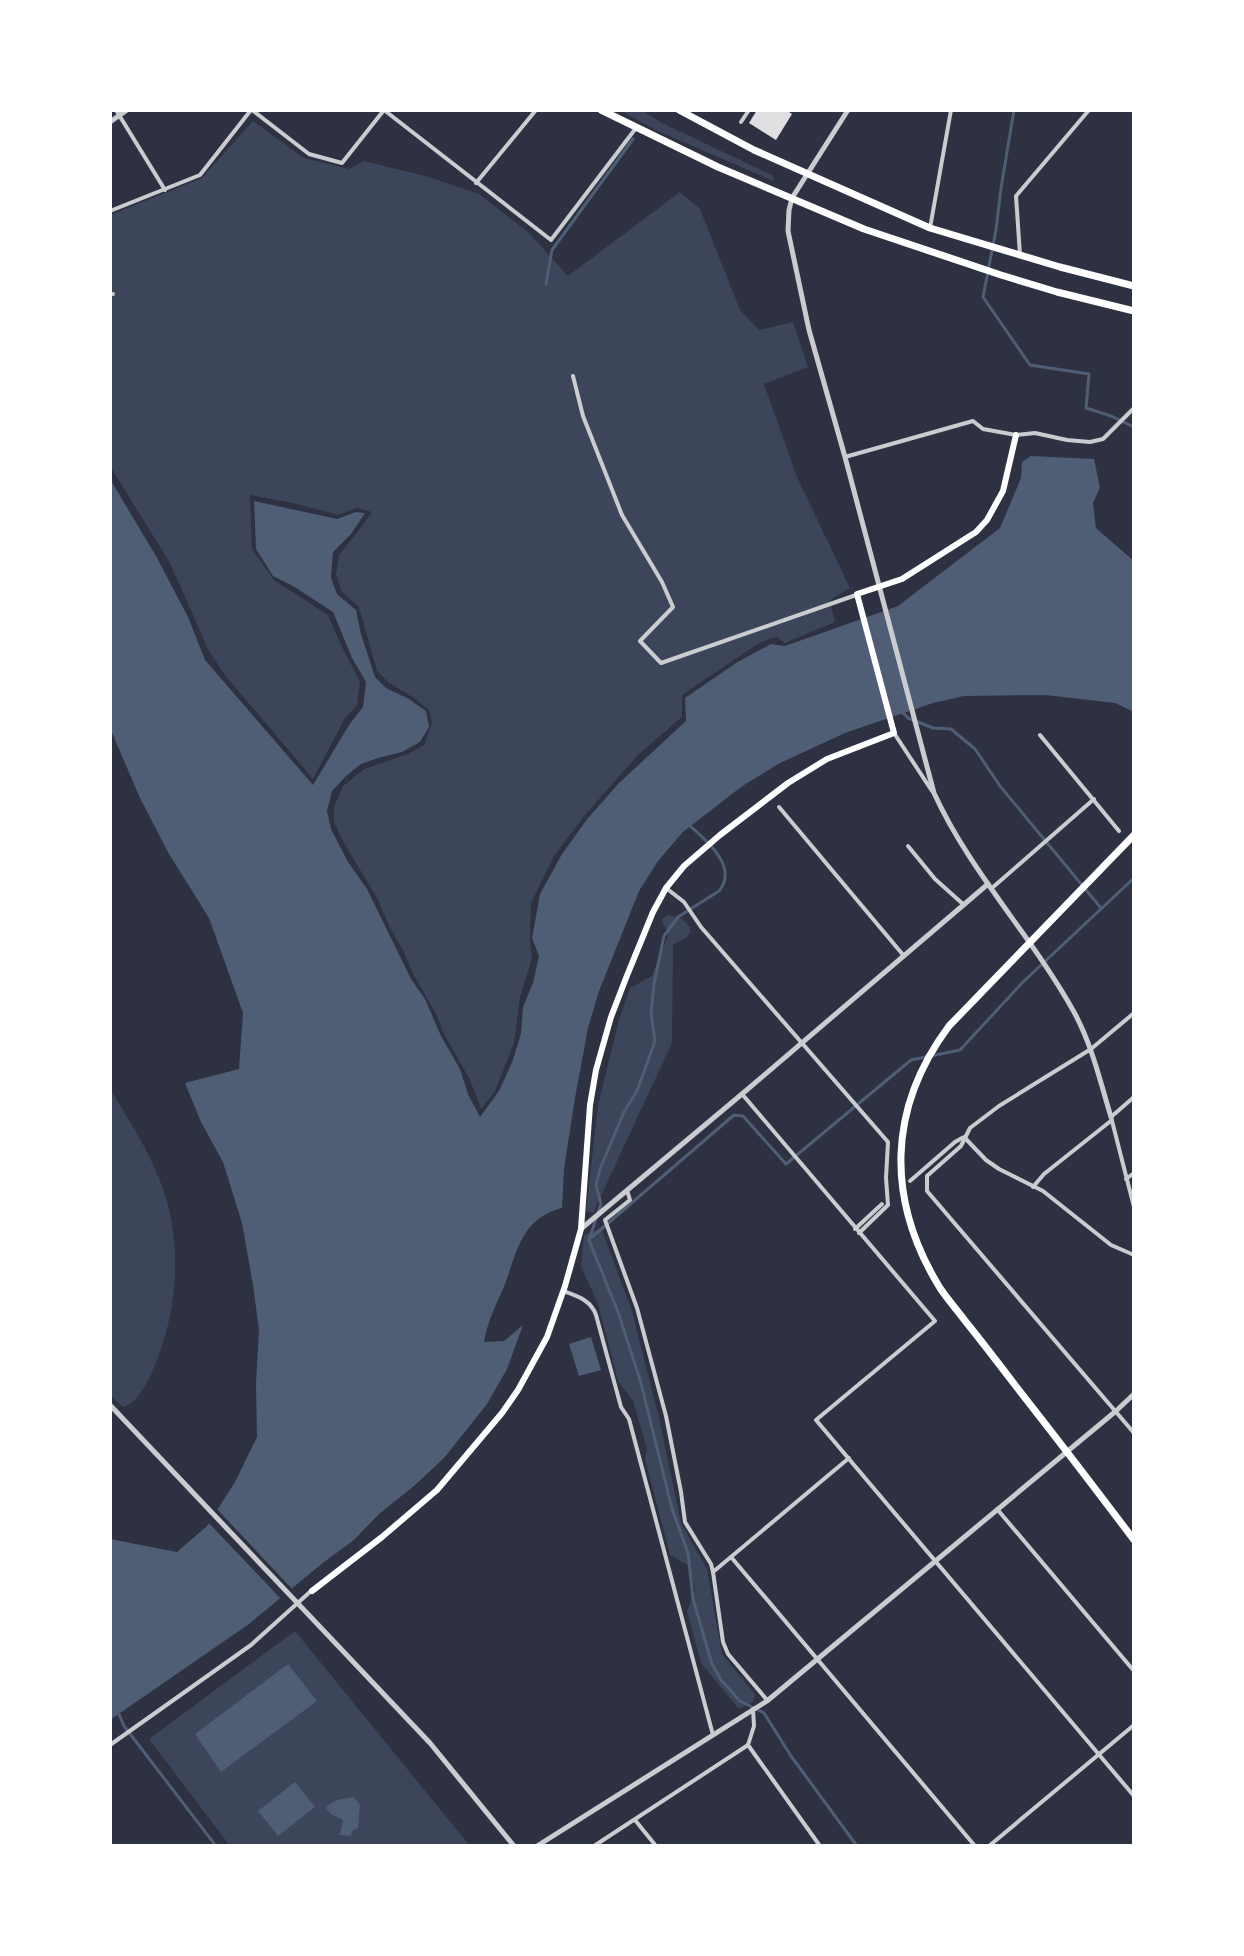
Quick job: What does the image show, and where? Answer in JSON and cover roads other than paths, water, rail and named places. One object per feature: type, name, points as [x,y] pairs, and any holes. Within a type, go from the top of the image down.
[{"type":"highway","points":[[601,110],[718,167],[864,229],[1001,275],[1134,311]]},
{"type":"highway","points":[[679,110],[807,175],[930,228],[1134,286]]},
{"type":"highway","points":[[1134,835],[949,1026],[935,1045],[915,1087],[904,1125],[901,1175],[915,1241],[942,1290],[1134,1540]]},
{"type":"main road","points":[[312,1591],[423,1504],[481,1440],[518,1390],[547,1337],[581,1229],[590,1105],[596,1070],[611,1017],[653,912],[666,888],[684,866],[762,801],[827,759],[894,733],[857,594],[879,590],[902,579],[976,532],[987,520],[1003,491],[1016,435]]},
{"type":"street","points":[[110,122],[118,113],[127,110]]},
{"type":"street","points":[[110,211],[200,175],[252,110],[309,154],[342,163],[384,110],[551,240],[636,128]]},
{"type":"street","points":[[476,183],[536,110]]},
{"type":"street","points":[[741,122],[749,110]]},
{"type":"street","points":[[848,110],[792,198],[788,231],[809,330],[934,793]]},
{"type":"street","points":[[930,228],[951,110]]},
{"type":"street","points":[[1020,255],[1016,196],[1089,110]]},
{"type":"street","points":[[118,113],[165,190]]},
{"type":"street","points":[[573,376],[583,416],[622,515],[662,582],[673,607],[640,641],[661,663],[857,594]]},
{"type":"street","points":[[845,457],[973,421],[983,429],[1016,435],[1035,433],[1090,442],[1103,439],[1134,408]]},
{"type":"street","points":[[894,733],[934,793],[945,817],[1074,1011],[1091,1049],[1134,1207]]},
{"type":"street","points":[[1040,735],[1119,831]]},
{"type":"street","points":[[581,1229],[1094,799]]},
{"type":"street","points":[[779,807],[904,956]]},
{"type":"street","points":[[908,846],[935,879],[964,905]]},
{"type":"street","points":[[666,888],[684,902],[701,927],[888,1142],[888,1205],[857,1231]]},
{"type":"street","points":[[1134,1013],[1091,1049],[999,1106],[970,1128],[961,1146],[927,1176],[927,1191],[1134,1433]]},
{"type":"street","points":[[742,1094],[935,1321],[816,1420],[1134,1796]]},
{"type":"street","points":[[1033,1187],[1134,1097]]},
{"type":"street","points":[[910,1181],[964,1137]]},
{"type":"street","points":[[964,1137],[986,1160],[1043,1191],[1111,1245],[1134,1255]]},
{"type":"street","points":[[1126,1179],[1134,1173]]},
{"type":"street","points":[[627,1190],[630,1200],[605,1220],[645,1336],[666,1416],[685,1522],[711,1564],[723,1642],[728,1654],[767,1701]]},
{"type":"street","points":[[857,1231],[882,1204]]},
{"type":"street","points":[[563,1291],[593,1306],[621,1407],[629,1419],[713,1735]]},
{"type":"street","points":[[537,1846],[767,1701],[1134,1394]]},
{"type":"street","points":[[110,1405],[430,1743],[514,1846]]},
{"type":"street","points":[[713,1572],[849,1458]]},
{"type":"street","points":[[997,1509],[1134,1671]]},
{"type":"street","points":[[731,1557],[975,1846]]},
{"type":"street","points":[[110,1745],[251,1645],[312,1591]]},
{"type":"street","points":[[594,1846],[748,1745],[754,1726],[753,1709]]},
{"type":"street","points":[[989,1846],[1134,1725]]},
{"type":"street","points":[[748,1745],[820,1846]]},
{"type":"street","points":[[635,1820],[656,1846]]},
{"type":"waterway","points":[[1014,110],[983,297],[1030,365],[1089,374],[1086,408],[1134,427]]},
{"type":"waterway","points":[[546,284],[552,250],[633,139]]},
{"type":"waterway","points":[[902,712],[908,718],[933,728],[951,729],[975,749],[1000,786],[1101,908]]},
{"type":"waterway","points":[[598,1212],[601,1204],[596,1185],[600,1169],[624,1112],[637,1091],[655,1041],[651,1013],[664,936],[678,917],[719,891],[724,882],[725,873],[718,855],[689,825]]},
{"type":"waterway","points":[[592,1237],[734,1115],[743,1116],[786,1164],[911,1060],[960,1050],[1023,982],[1134,878]]},
{"type":"waterway","points":[[596,1219],[589,1240],[618,1312],[641,1383],[672,1509],[688,1553],[693,1599],[712,1664],[721,1680],[740,1701],[764,1713],[791,1756],[857,1846]]},
{"type":"waterway","points":[[118,1712],[124,1726],[216,1846]]}]
